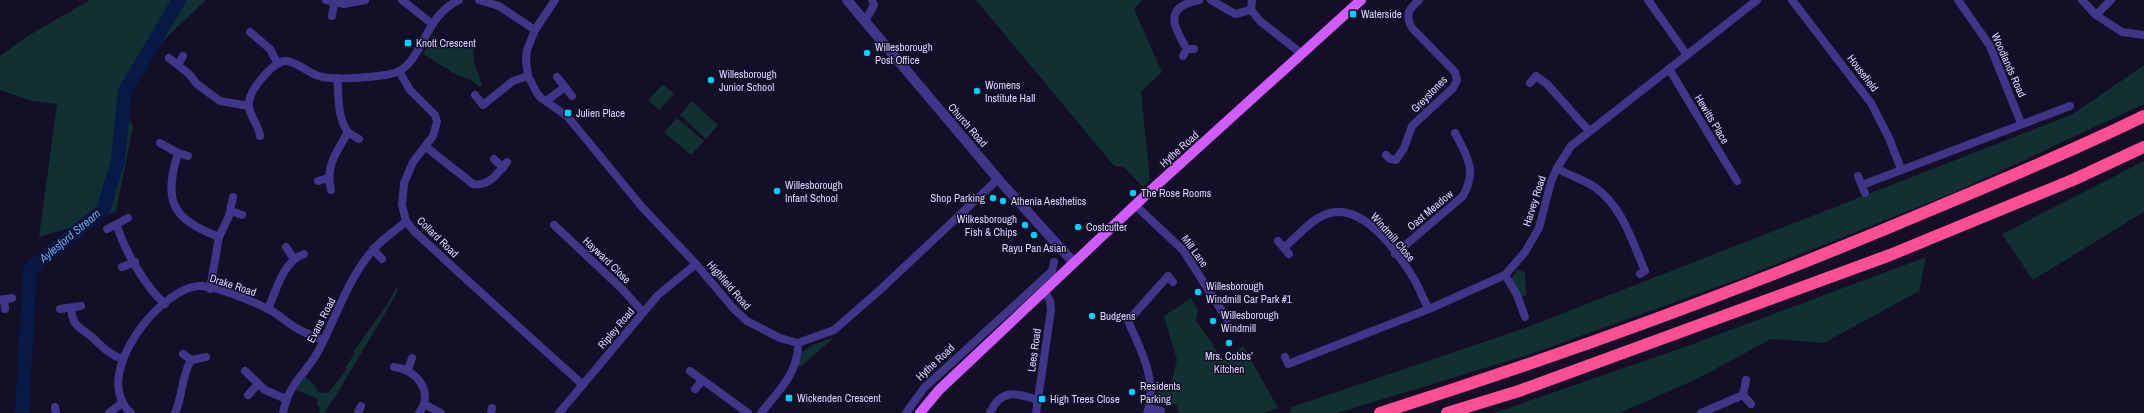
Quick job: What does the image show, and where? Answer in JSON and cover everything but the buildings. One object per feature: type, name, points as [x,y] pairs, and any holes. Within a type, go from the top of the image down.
[{"type":"highway","points":[[1380,413],[1495,377],[1812,260],[2076,148],[2144,116]]},
{"type":"highway","points":[[1447,413],[1520,391],[1890,255],[2075,179],[2144,147]]},
{"type":"main road","name":"Hythe Road","points":[[922,412],[939,390],[1045,292],[1135,205],[1361,0]]},
{"type":"street","points":[[326,0],[334,3],[348,4],[365,0]]},
{"type":"street","points":[[402,0],[432,24]]},
{"type":"street","points":[[260,136],[260,130],[249,106],[250,98],[271,69],[278,64],[291,62],[318,76],[336,78],[388,74],[399,71],[414,57],[432,24],[447,7],[459,0]]},
{"type":"street","points":[[479,0],[499,6],[535,30]]},
{"type":"street","name":"Highfield Road","points":[[555,0],[535,30],[527,50],[526,60],[528,76],[537,93],[567,116],[642,207],[747,321],[763,331],[798,344]]},
{"type":"street","name":"Church Road","points":[[847,0],[998,179],[1074,263]]},
{"type":"street","points":[[865,21],[874,5],[872,0]]},
{"type":"street","points":[[1188,51],[1174,25],[1175,16],[1179,7],[1199,0]]},
{"type":"street","points":[[1211,0],[1235,14],[1251,10]]},
{"type":"street","points":[[1252,0],[1251,10],[1260,22],[1302,54]]},
{"type":"street","name":"Greystones","points":[[1386,155],[1390,159],[1396,160],[1404,148],[1412,126],[1453,88],[1457,80],[1455,72],[1412,28],[1408,19],[1410,8],[1418,0]]},
{"type":"street","points":[[1648,0],[1687,55]]},
{"type":"street","name":"Harvey Road","points":[[1285,357],[1288,364],[1430,309],[1505,275],[1525,252],[1539,228],[1551,182],[1557,168],[1571,146],[1757,0]]},
{"type":"street","name":"Housefield","points":[[1792,0],[1872,103],[1889,138],[1901,169]]},
{"type":"street","name":"Woodlands Road","points":[[1958,0],[1990,46],[2021,123]]},
{"type":"street","points":[[2082,0],[2096,15],[2122,32],[2144,35]]},
{"type":"street","points":[[2096,15],[2111,0]]},
{"type":"street","points":[[332,16],[334,3]]},
{"type":"street","points":[[250,32],[270,49],[278,64]]},
{"type":"street","points":[[178,65],[184,56]]},
{"type":"street","points":[[169,58],[197,84],[220,101],[249,106]]},
{"type":"street","name":"Hewitts Place","points":[[1669,69],[1737,180]]},
{"type":"street","name":"Collard Road","points":[[399,71],[410,90],[436,115],[436,129],[426,147],[413,162],[404,183],[402,205],[406,221],[455,269],[583,385]]},
{"type":"street","points":[[475,95],[483,104],[513,81],[528,76]]},
{"type":"street","points":[[1530,83],[1536,76],[1547,84],[1589,131]]},
{"type":"street","points":[[557,77],[572,96]]},
{"type":"street","points":[[336,78],[340,110],[348,132],[359,139]]},
{"type":"street","points":[[546,101],[565,87]]},
{"type":"street","points":[[1862,185],[2021,123],[2051,114],[2070,106]]},
{"type":"street","points":[[331,190],[328,178],[336,151],[348,132]]},
{"type":"street","name":"Oast Meadow","points":[[1395,254],[1463,196],[1469,186],[1470,165],[1455,133]]},
{"type":"street","points":[[160,143],[178,153],[188,156]]},
{"type":"street","points":[[426,147],[473,184],[479,185],[490,182],[505,165],[494,159]]},
{"type":"street","points":[[178,153],[170,184],[176,208],[184,220],[191,225],[219,237]]},
{"type":"street","points":[[1557,168],[1595,187],[1609,200],[1622,218],[1646,272],[1640,274]]},
{"type":"street","points":[[1858,176],[1865,193]]},
{"type":"street","points":[[318,181],[328,178]]},
{"type":"street","points":[[762,413],[788,379],[798,356],[798,344],[834,330],[998,179]]},
{"type":"street","points":[[210,289],[219,237],[231,211],[233,196]]},
{"type":"street","name":"Mill Lane","points":[[1135,205],[1183,250],[1227,319]]},
{"type":"street","points":[[231,211],[242,215]]},
{"type":"street","name":"Windmill Close","points":[[1278,240],[1287,251],[1322,215],[1341,211],[1359,216],[1368,222],[1395,254],[1413,278],[1430,309]]},
{"type":"street","points":[[107,229],[128,218]]},
{"type":"street","name":"Evans Road","points":[[283,413],[286,399],[293,384],[314,357],[352,282],[373,249],[406,221]]},
{"type":"street","points":[[117,225],[124,243],[145,282],[165,304]]},
{"type":"street","name":"Hayward Close","points":[[554,225],[620,287],[644,312]]},
{"type":"street","points":[[286,247],[294,259]]},
{"type":"street","points":[[373,249],[382,259]]},
{"type":"street","points":[[268,309],[285,272],[294,259],[304,254]]},
{"type":"street","points":[[122,267],[135,262]]},
{"type":"street","name":"Hythe Road","points":[[906,413],[914,400],[1052,271],[1054,262]]},
{"type":"street","name":"Ripley Road","points":[[559,413],[658,295],[696,264]]},
{"type":"street","points":[[1505,275],[1517,295],[1525,317]]},
{"type":"street","points":[[1161,411],[1148,411],[1151,389],[1148,370],[1128,322],[1168,276],[1173,282]]},
{"type":"street","name":"Drake Road","points":[[122,404],[117,388],[117,378],[122,358],[135,336],[165,304],[178,294],[191,288],[201,286],[227,292],[268,309],[297,329],[323,340]]},
{"type":"street","name":"Lees Road","points":[[1036,413],[1051,310],[1050,301],[1045,292]]},
{"type":"street","points":[[5,299],[5,309]]},
{"type":"street","points":[[60,309],[76,307],[73,320],[79,329],[92,337],[107,352],[122,358]]},
{"type":"street","points":[[1009,310],[1016,319]]},
{"type":"street","points":[[183,354],[190,360]]},
{"type":"street","points":[[190,360],[206,357]]},
{"type":"street","points":[[408,370],[412,358]]},
{"type":"street","points":[[175,413],[181,397],[186,368],[190,360]]},
{"type":"street","points":[[394,367],[408,370],[416,375],[423,387],[425,396],[424,404],[419,413]]},
{"type":"street","points":[[245,371],[265,390],[286,399]]},
{"type":"street","points":[[690,371],[748,413]]},
{"type":"street","points":[[695,389],[702,380]]},
{"type":"street","points":[[1743,395],[1746,380]]},
{"type":"street","points":[[248,395],[258,384]]},
{"type":"street","points":[[990,413],[996,401],[1006,394],[1021,394],[1038,400]]},
{"type":"street","points":[[1743,395],[1751,404]]},
{"type":"street","points":[[1702,413],[1708,409],[1743,395]]},
{"type":"street","name":"Hythe Road","points":[[914,400],[922,412]]},
{"type":"street","points":[[109,413],[122,404],[131,413]]},
{"type":"street","points":[[424,404],[441,413]]},
{"type":"green space","points":[[90,0],[206,0],[168,36],[119,94],[133,127],[116,211],[70,228],[39,237],[57,104],[32,101],[0,90],[0,56],[26,37]]},
{"type":"green space","points":[[976,0],[1142,0],[1134,9],[1162,72],[1141,92],[1150,180],[1143,187],[1124,167],[1114,166]]},
{"type":"green space","points":[[433,35],[443,44],[447,45],[469,43],[473,45],[474,62],[482,85],[480,87],[471,80],[453,73],[423,54]]},
{"type":"green space","points":[[2144,65],[2144,104],[1960,190],[1739,279],[1528,355],[1337,413],[1290,413],[1292,407],[1525,328],[2073,114]]},
{"type":"green space","points":[[663,84],[674,94],[659,110],[648,100]]},
{"type":"green space","points":[[692,101],[718,125],[706,139],[680,115]]},
{"type":"green space","points":[[677,118],[704,141],[691,155],[664,132]]},
{"type":"green space","points":[[2144,161],[2144,212],[2033,280],[2002,234]]},
{"type":"green space","points":[[1926,257],[1919,291],[1824,343],[1771,339],[1699,378],[1620,413],[1494,413],[1693,344]]},
{"type":"green space","points":[[1517,270],[1525,272],[1526,296],[1521,296],[1511,279]]},
{"type":"green space","points":[[397,286],[397,293],[334,399],[331,401],[325,413],[319,413],[320,409],[317,404],[318,399],[296,390],[305,377],[315,385],[318,392],[328,393],[347,369],[345,368],[355,353],[353,352],[389,302]]},
{"type":"green space","points":[[1191,298],[1198,310],[1196,320],[1223,360],[1243,346],[1278,408],[1264,413],[1179,413],[1176,404],[1166,406],[1157,405],[1157,391],[1170,387],[1177,360],[1164,316]]},
{"type":"green space","points":[[833,337],[800,367],[799,366],[799,359],[805,350],[815,344]]},
{"type":"waterway","name":"Aylesford Stream","points":[[22,413],[30,269],[103,210],[118,160],[125,91],[179,0]]},
{"type":"place","name":"Waterside","points":[[1353,14]]},
{"type":"place","name":"Knott Crescent","points":[[408,43]]},
{"type":"place","name":"Willesborough Post Office","points":[[867,53]]},
{"type":"place","name":"Willesborough Junior School","points":[[711,80]]},
{"type":"place","name":"Womens Institute Hall","points":[[977,91]]},
{"type":"place","name":"Julien Place","points":[[568,113]]},
{"type":"place","name":"Willesborough Infant School","points":[[777,191]]},
{"type":"place","name":"The Rose Rooms","points":[[1133,193]]},
{"type":"place","name":"Shop Parking","points":[[993,198]]},
{"type":"place","name":"Athenia Aesthetics","points":[[1003,201]]},
{"type":"place","name":"Wilkesborough Fish & Chips","points":[[1025,225]]},
{"type":"place","name":"Costcutter","points":[[1078,227]]},
{"type":"place","name":"Rayu Pan Asian","points":[[1034,235]]},
{"type":"place","name":"Willesborough Windmill Car Park #1","points":[[1198,292]]},
{"type":"place","name":"Budgens","points":[[1092,316]]},
{"type":"place","name":"Willesborough Windmill","points":[[1213,321]]},
{"type":"place","name":"Mrs. Cobbs’ Kitchen","points":[[1229,343]]},
{"type":"place","name":"Residents Parking","points":[[1132,392]]},
{"type":"place","name":"Wickenden Crescent","points":[[789,398]]},
{"type":"place","name":"High Trees Close","points":[[1042,399]]}]
